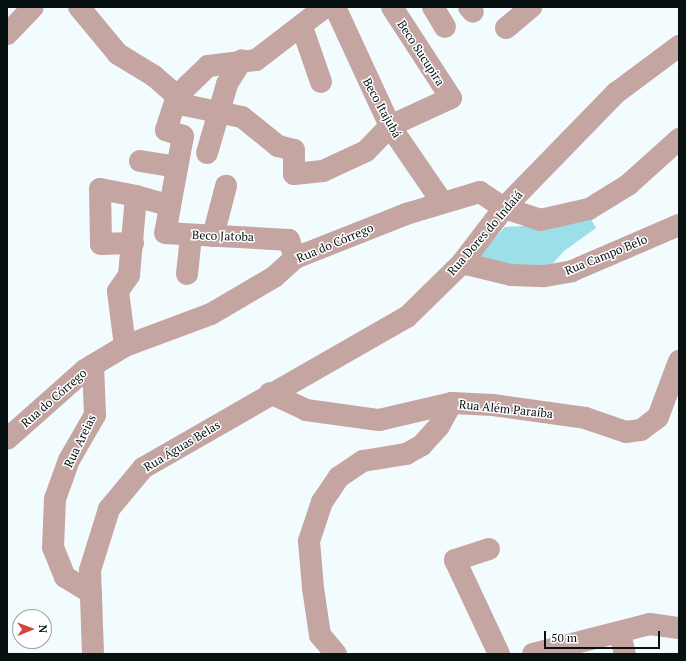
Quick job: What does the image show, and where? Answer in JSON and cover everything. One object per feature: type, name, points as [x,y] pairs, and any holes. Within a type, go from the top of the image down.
[{"type":"street","points":[[7,34],[33,7]]},
{"type":"street","points":[[80,7],[118,54],[154,76],[176,99],[242,117],[278,146],[294,150],[294,174],[323,171],[366,151],[390,126]]},
{"type":"street","points":[[133,243],[101,244],[100,190],[136,196],[170,206],[183,136],[166,130],[176,99],[208,66],[242,60],[256,60],[302,27],[326,7]]},
{"type":"street","name":"Beco Itajubá","points":[[335,7],[390,126],[442,202]]},
{"type":"street","name":"Beco Sucupira","points":[[390,126],[451,98],[392,7]]},
{"type":"street","points":[[433,7],[446,27]]},
{"type":"street","points":[[506,28],[531,7]]},
{"type":"street","points":[[302,27],[321,82]]},
{"type":"street","name":"Rua Dores do Indaiá","points":[[270,393],[406,317],[462,263],[504,208],[616,93],[679,46]]},
{"type":"street","points":[[207,153],[217,111],[227,84],[242,60]]},
{"type":"street","name":"Rua do Córrego","points":[[7,439],[93,366],[126,346],[211,314],[274,277],[295,258],[442,202],[480,192],[504,208],[540,220],[589,208],[628,185],[679,139]]},
{"type":"street","points":[[140,161],[177,167]]},
{"type":"street","points":[[187,274],[202,236],[226,186]]},
{"type":"street","points":[[126,346],[118,291],[129,275],[136,196]]},
{"type":"street","name":"Beco Jatoba","points":[[170,206],[165,233],[289,240],[295,258]]},
{"type":"street","name":"Rua Campo Belo","points":[[462,263],[512,275],[545,276],[572,270],[679,225]]},
{"type":"street","name":"Rua Além Paraíba","points":[[270,393],[306,410],[379,420],[452,403],[585,418],[626,432],[641,430],[658,417],[679,361]]},
{"type":"street","name":"Rua Areias","points":[[91,593],[66,577],[54,548],[55,500],[69,460],[95,415],[93,366]]},
{"type":"street","name":"Rua Águas Belas","points":[[93,654],[90,570],[109,509],[143,468],[270,393]]},
{"type":"street","points":[[336,654],[320,635],[313,588],[309,541],[322,502],[339,477],[363,461],[406,454],[422,445],[439,426],[452,403]]},
{"type":"street","points":[[489,549],[455,560],[499,654]]},
{"type":"street","points":[[533,654],[620,633],[679,616]]},
{"type":"street","points":[[650,624],[679,628]]},
{"type":"street","points":[[620,633],[625,654]]},
{"type":"shaded area","points":[[589,215],[596,228],[564,251],[547,270],[475,259],[505,227],[566,224]]}]
